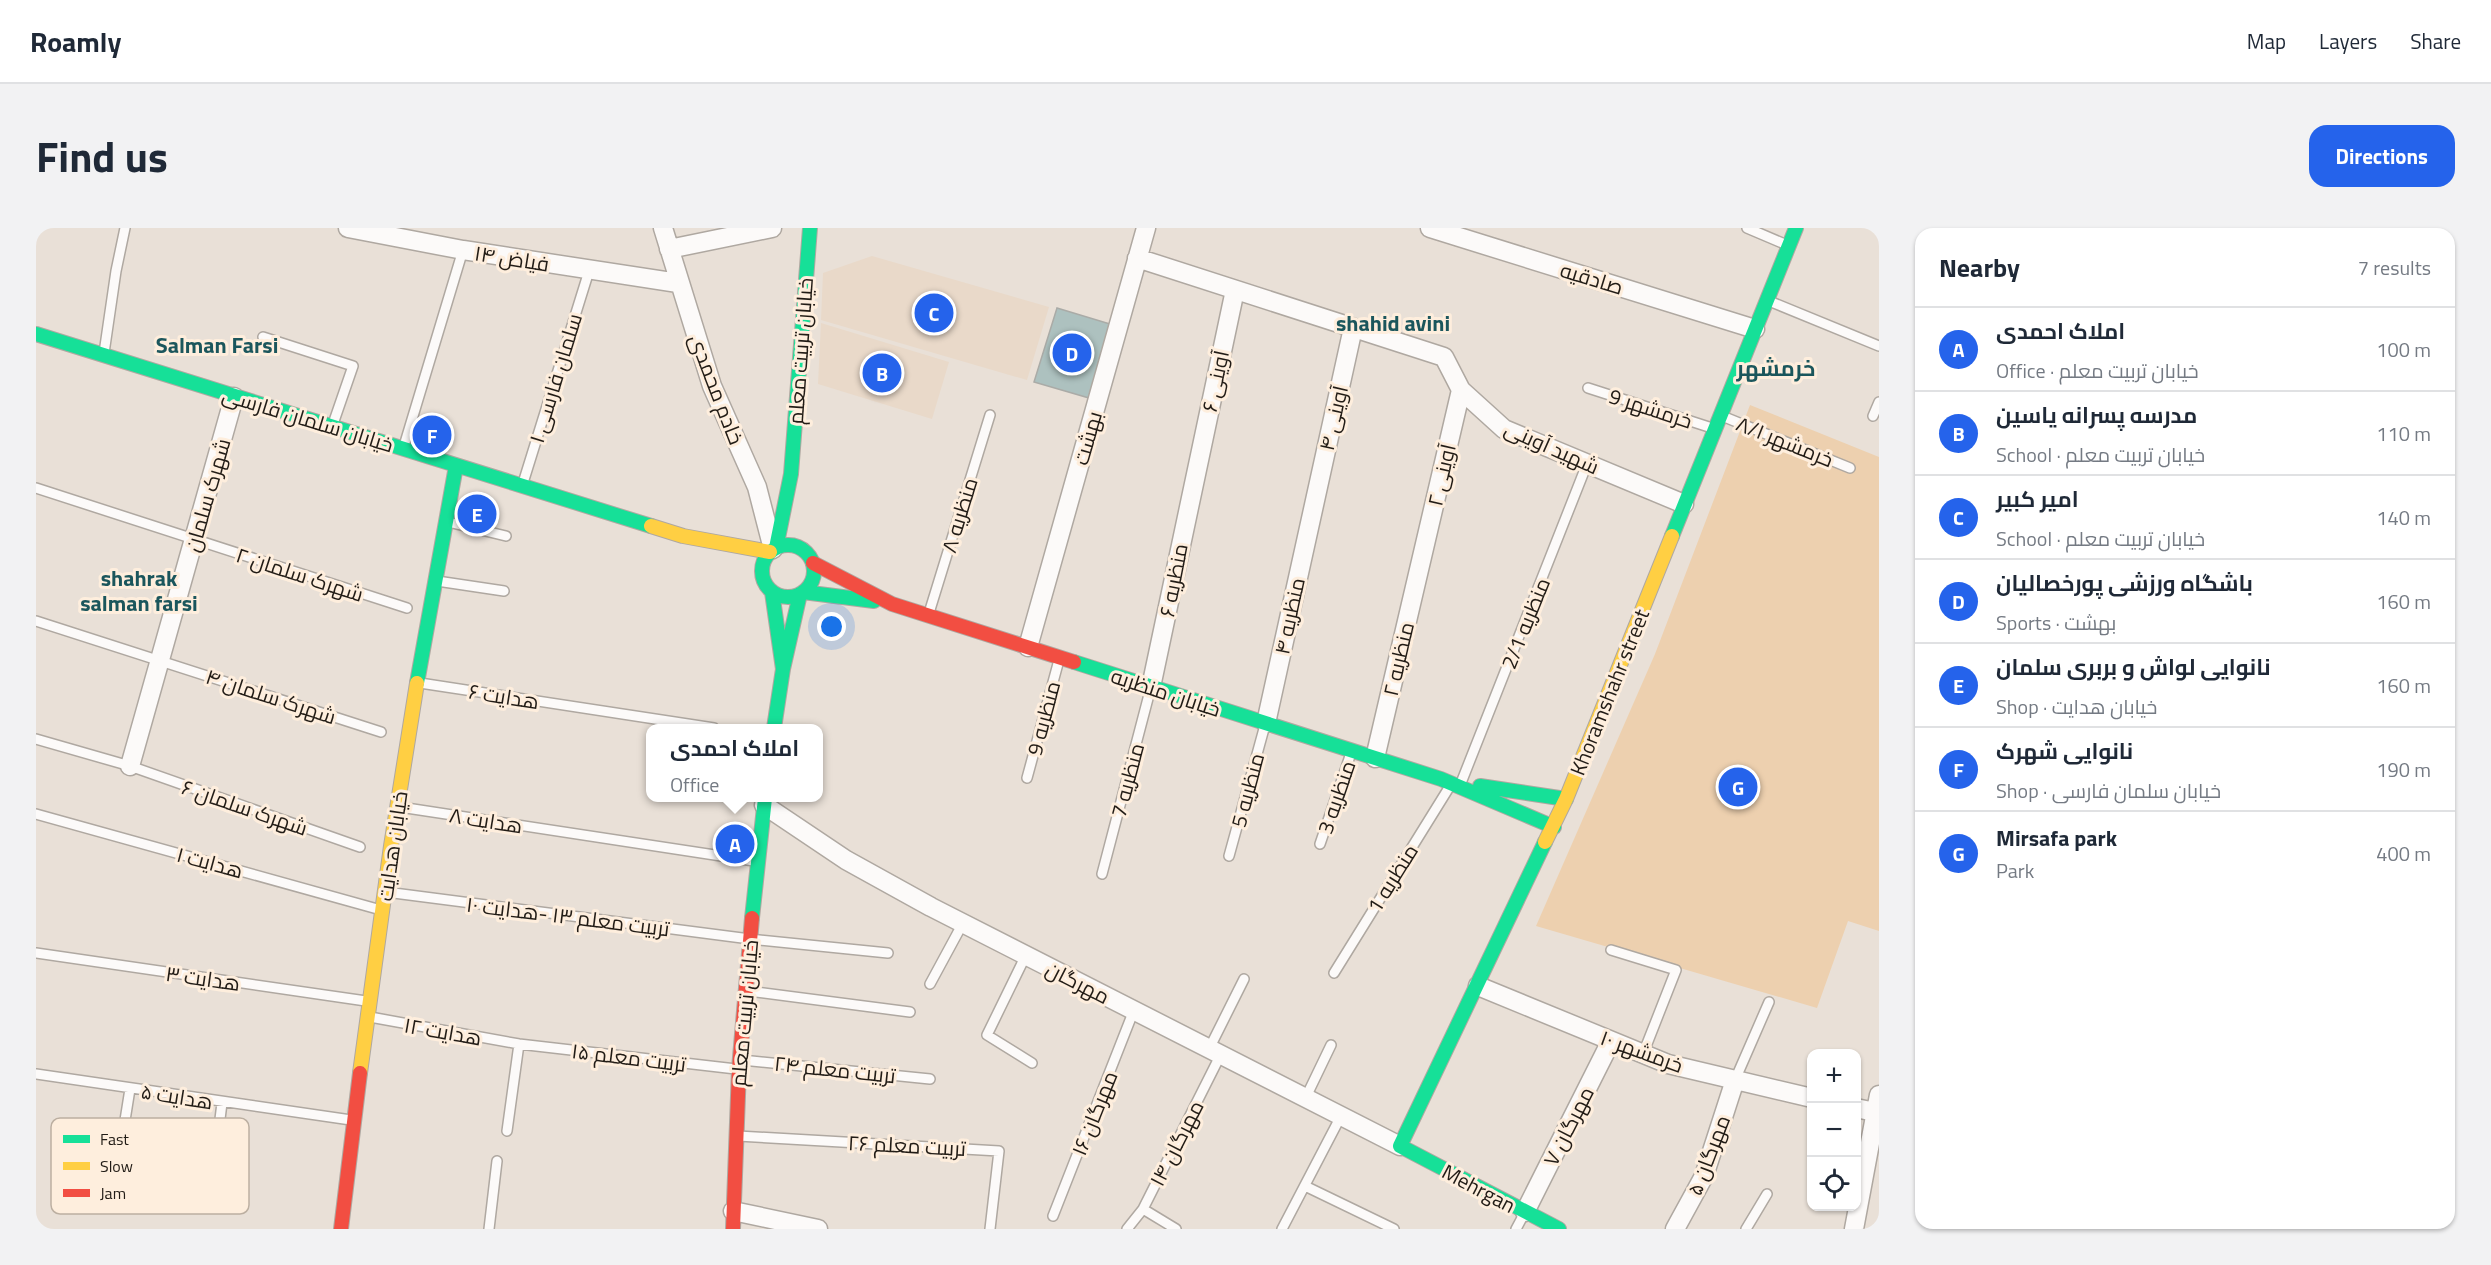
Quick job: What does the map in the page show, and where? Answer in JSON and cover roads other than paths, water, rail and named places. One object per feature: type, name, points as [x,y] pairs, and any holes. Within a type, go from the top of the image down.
[{"type":"street","name":"فیاض ۱۴","points":[[348,228],[463,250],[678,283]]},
{"type":"street","name":"خادم محمدی","points":[[663,228],[678,283],[712,386],[757,487],[773,550]]},
{"type":"street","points":[[669,249],[772,228]]},
{"type":"street","name":"خیابان تربیت معلم","points":[[791,474],[810,228]]},
{"type":"street","name":"بهشت","points":[[1028,647],[1146,228]]},
{"type":"street","name":"صادقیه","points":[[1430,228],[1453,232],[1755,329]]},
{"type":"street","name":"Khoramshahr street","points":[[1400,1146],[1554,827],[1796,228]]},
{"type":"street","name":"شهید آوینی","points":[[1137,258],[1444,357],[1461,390],[1504,429],[1684,504]]},
{"type":"street","name":"آوینی ۶","points":[[1195,473],[1235,290]]},
{"type":"street","name":"آوینی ۴","points":[[1312,508],[1353,328]]},
{"type":"street","name":"خیابان سلمان فارسی","points":[[36,334],[683,536]]},
{"type":"street","name":"آوینی ۲","points":[[1422,560],[1461,390]]},
{"type":"street","name":"شهرک سلمان","points":[[130,766],[234,397]]},
{"type":"street","name":"خیابان هدایت","points":[[344,1229],[354,1121],[416,682],[456,466]]},
{"type":"street","name":"منظریه ۶","points":[[1151,687],[1195,473]]},
{"type":"street","points":[[791,474],[804,550],[813,563],[892,604]]},
{"type":"street","points":[[791,474],[773,550],[763,562],[758,576],[772,592],[788,597],[801,593],[892,604]]},
{"type":"street","name":"منظریه ۴","points":[[1266,723],[1312,508]]},
{"type":"street","points":[[683,536],[773,550],[789,545],[804,550]]},
{"type":"street","points":[[683,536],[723,557]]},
{"type":"street","name":"منظریه ۲","points":[[1375,758],[1422,560]]},
{"type":"street","points":[[775,724],[783,669],[801,593],[813,580],[813,563]]},
{"type":"street","points":[[772,592],[783,669]]},
{"type":"street","name":"خیابان منظریه","points":[[892,604],[1451,782]]},
{"type":"street","points":[[1451,782],[1566,799]]},
{"type":"street","points":[[1451,782],[1554,827]]},
{"type":"street","name":"خیابان تربیت معلم","points":[[733,1229],[739,1065],[764,802]]},
{"type":"street","name":"مهرگان","points":[[764,802],[846,860],[963,923],[1400,1146]]},
{"type":"street","name":"خرمشهر ۱۰","points":[[1478,986],[1668,1064],[1807,1097]]},
{"type":"street","name":"مهرگان ۷","points":[[1525,1212],[1611,1041]]},
{"type":"street","name":"مهرگان ۵","points":[[1675,1229],[1704,1176],[1735,1080]]},
{"type":"street","points":[[1854,1229],[1879,1095]]},
{"type":"street","points":[[1861,1109],[1877,1113]]},
{"type":"street","name":"Mehrgan","points":[[1400,1146],[1559,1229]]},
{"type":"street","points":[[733,1210],[818,1229]]},
{"type":"lane","points":[[104,356],[116,271],[125,228]]},
{"type":"lane","points":[[1747,228],[1789,246]]},
{"type":"lane","points":[[403,449],[463,250]]},
{"type":"lane","name":"سلمان فارسی ۱","points":[[522,486],[589,271]]},
{"type":"lane","points":[[1767,300],[1879,346]]},
{"type":"lane","points":[[263,337],[353,366],[332,427]]},
{"type":"lane","name":"خرمشهر 9","points":[[1588,388],[1714,429]]},
{"type":"lane","points":[[1873,416],[1879,402]]},
{"type":"lane","name":"منظریه ۸","points":[[928,615],[990,415]]},
{"type":"lane","name":"خرمشهر ۸/۱","points":[[1720,415],[1850,468]]},
{"type":"lane","name":"منظریه 2/1","points":[[1451,782],[1587,464]]},
{"type":"lane","name":"شهرک سلمان ۲","points":[[36,488],[407,608]]},
{"type":"lane","points":[[446,522],[506,536]]},
{"type":"lane","points":[[435,581],[504,591]]},
{"type":"lane","name":"شهرک سلمان ۴","points":[[36,621],[381,732]]},
{"type":"lane","name":"منظریه 9","points":[[1027,778],[1059,657]]},
{"type":"lane","name":"هدایت ۶","points":[[416,682],[682,724]]},
{"type":"lane","name":"منظریه 7","points":[[1102,874],[1151,687]]},
{"type":"lane","name":"منظریه 5","points":[[1229,856],[1266,723]]},
{"type":"lane","name":"شهرک سلمان ۶","points":[[36,739],[130,766],[360,847]]},
{"type":"lane","name":"منظریه 3","points":[[1320,844],[1352,751]]},
{"type":"lane","name":"منظریه 1","points":[[1334,973],[1451,782]]},
{"type":"lane","name":"هدایت ۸","points":[[398,807],[757,861]]},
{"type":"lane","name":"هدایت ۱","points":[[36,814],[383,910]]},
{"type":"lane","name":"تربیت معلم ۱۳ -هدایت ۱۰","points":[[386,892],[750,939],[888,953]]},
{"type":"lane","points":[[930,984],[963,923]]},
{"type":"lane","points":[[1611,950],[1676,970],[1643,1054]]},
{"type":"lane","name":"هدایت ۳","points":[[36,953],[370,1002]]},
{"type":"lane","points":[[1026,955],[987,1035],[1032,1063]]},
{"type":"lane","name":"مهرگان ۱۴","points":[[1128,1229],[1143,1209],[1215,1051],[1244,979]]},
{"type":"lane","points":[[745,991],[910,1012]]},
{"type":"lane","points":[[1735,1080],[1769,1002]]},
{"type":"lane","name":"مهرگان ۱۶","points":[[1053,1216],[1134,1010]]},
{"type":"lane","name":"هدایت ۱۲","points":[[368,1017],[519,1044]]},
{"type":"lane","points":[[507,1131],[519,1044]]},
{"type":"lane","name":"تربیت معلم ۱۵","points":[[519,1044],[739,1065]]},
{"type":"lane","points":[[1306,1097],[1331,1045]]},
{"type":"lane","name":"تربیت معلم ۲۴","points":[[739,1065],[930,1079]]},
{"type":"lane","name":"هدایت ۵","points":[[36,1074],[354,1121]]},
{"type":"lane","points":[[125,1118],[130,1089]]},
{"type":"lane","points":[[220,1118],[222,1103]]},
{"type":"lane","points":[[1282,1229],[1341,1116]]},
{"type":"lane","name":"تربیت معلم ۲۶","points":[[736,1136],[999,1150],[990,1229]]},
{"type":"lane","points":[[489,1229],[496,1161]]},
{"type":"lane","points":[[1305,1186],[1394,1229]]},
{"type":"lane","points":[[1746,1229],[1767,1194]]},
{"type":"lane","points":[[1143,1209],[1176,1229]]},
{"type":"lane","points":[[1516,1229],[1525,1212]]},
{"type":"place","name":"امیر کبیر","points":[[934,313]]},
{"type":"place","name":"باشگاه ورزشی پورخصالیان","points":[[1072,353]]},
{"type":"place","name":"مدرسه پسرانه یاسین","points":[[882,373]]},
{"type":"place","name":"نانوایی شهرک","points":[[432,435]]},
{"type":"place","name":"نانوایی لواش و بربری سلمان","points":[[477,514]]},
{"type":"place","name":"Mirsafa park","points":[[1738,787]]},
{"type":"place","name":"املاک احمدی","points":[[735,844]]},
{"type":"district","name":"shahid avini","points":[[1393,323]]},
{"type":"district","name":"Salman Farsi","points":[[217,345]]},
{"type":"district","name":"خرمشهر","points":[[1776,368]]},
{"type":"district","name":"shahrak salman farsi","points":[[139,590]]}]
